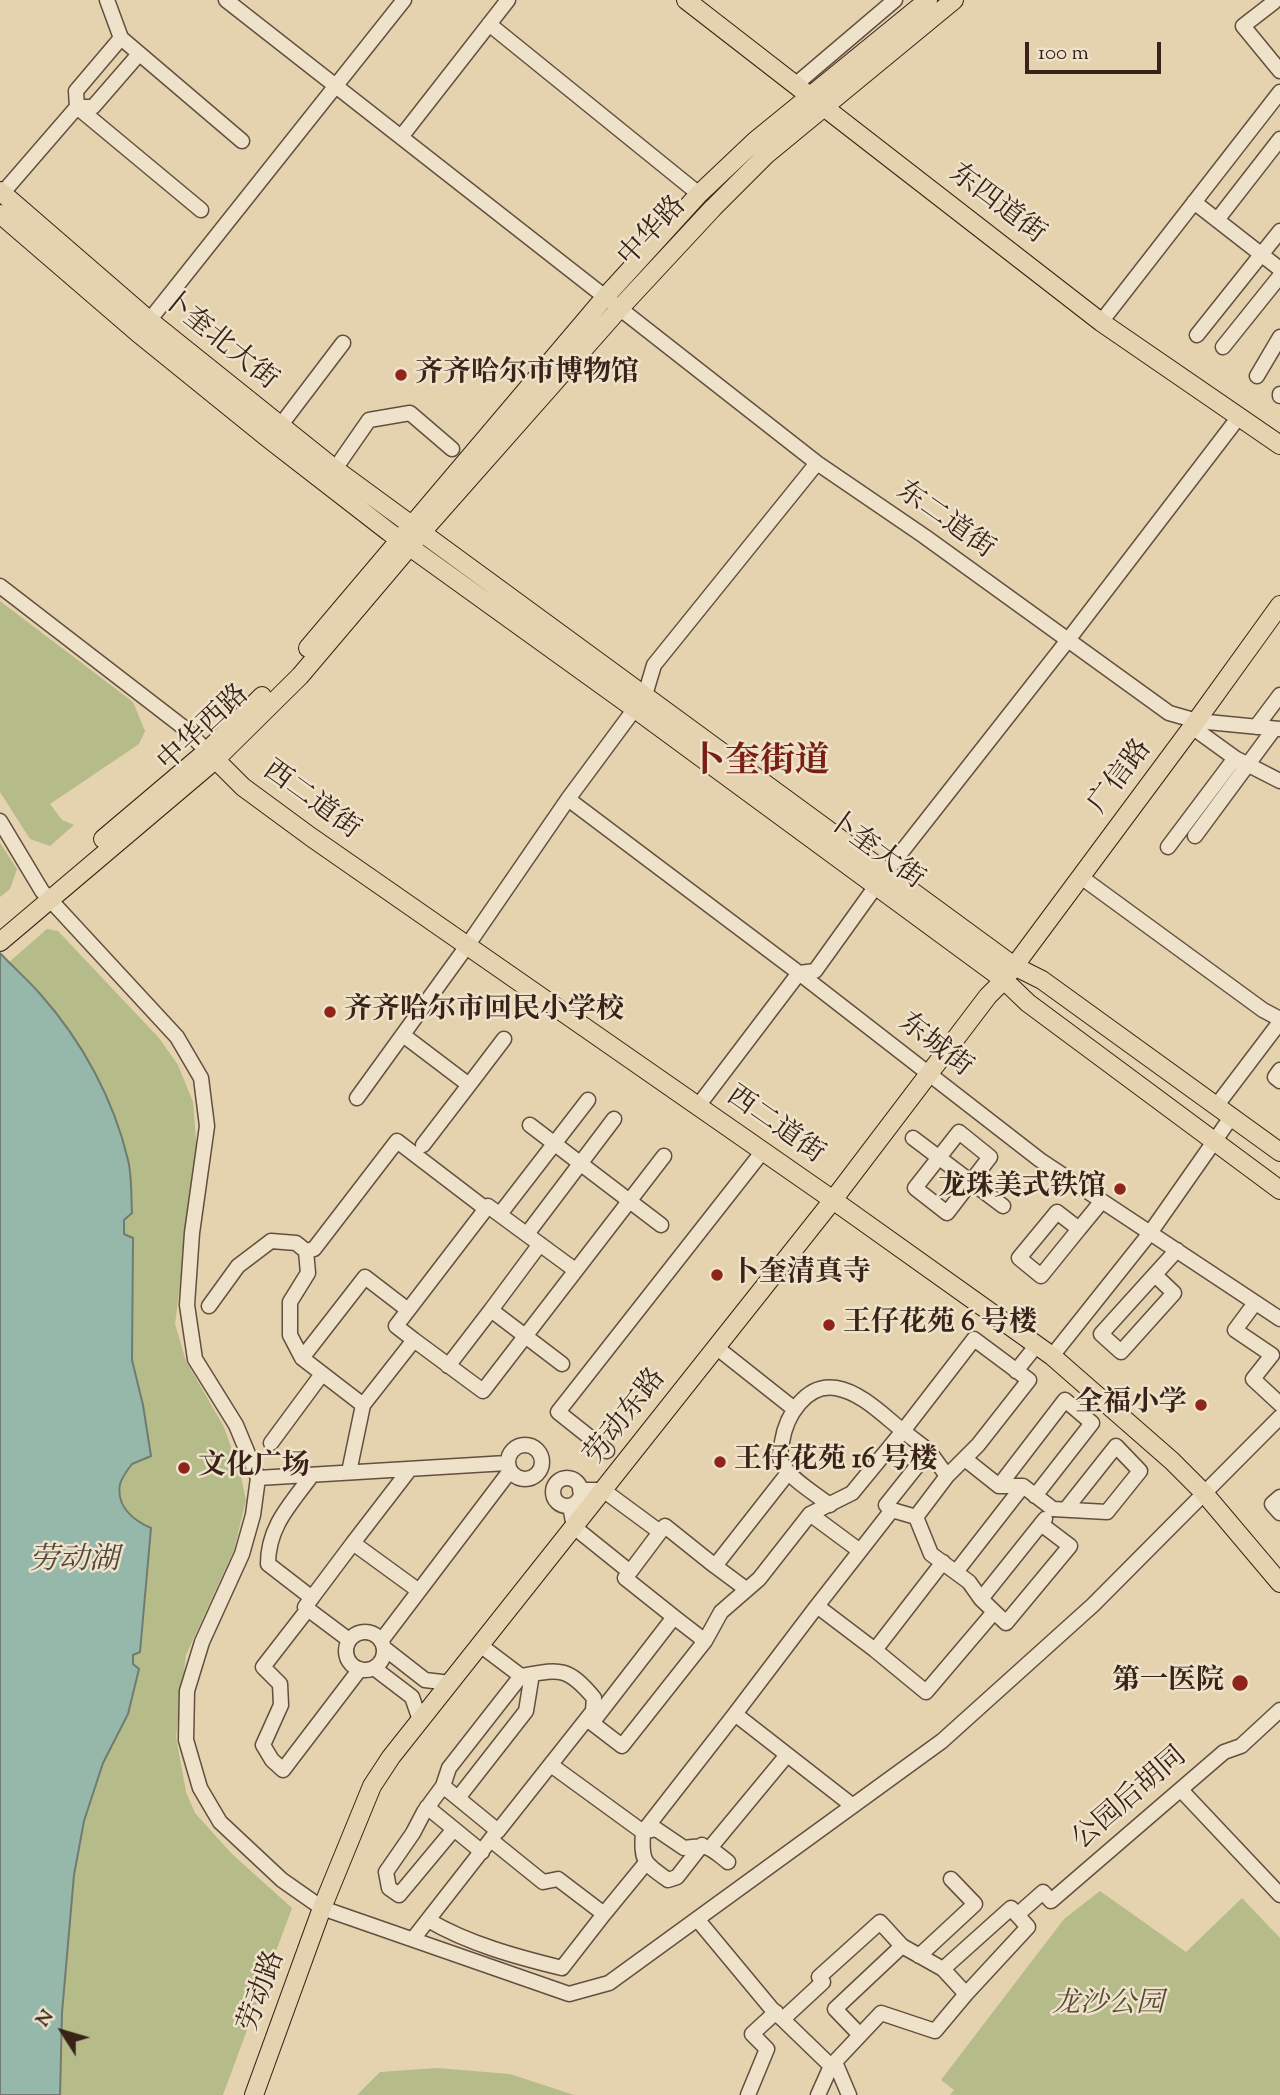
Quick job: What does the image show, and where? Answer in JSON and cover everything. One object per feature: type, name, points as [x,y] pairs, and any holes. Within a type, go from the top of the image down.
[{"type":"main road","name":"东四道街","points":[[686,0],[1101,321],[1280,445]]},
{"type":"main road","name":"中华路","points":[[410,535],[766,155],[817,103],[928,0]]},
{"type":"main road","name":"中华路","points":[[410,535],[606,296],[699,194],[755,141],[817,103],[954,0]]},
{"type":"main road","name":"卜奎北大街","points":[[1,193],[269,439],[410,535]]},
{"type":"main road","name":"卜奎北大街","points":[[0,214],[144,326],[335,468],[410,535]]},
{"type":"main road","name":"卜奎大街","points":[[410,535],[1009,973],[1028,1003],[1280,1190]]},
{"type":"main road","name":"中华西路","points":[[1,936],[300,676],[410,535]]},
{"type":"main road","name":"广信路","points":[[1009,973],[1195,724],[1280,605]]},
{"type":"main road","name":"西二道街","points":[[211,755],[262,802],[833,1199],[1052,1356],[1172,1461],[1204,1493],[1280,1583]]},
{"type":"main road","name":"卜奎大街","points":[[1009,973],[1042,980],[1280,1152]]},
{"type":"main road","name":"劳动东路","points":[[322,1908],[372,1786],[391,1757],[833,1199],[988,996],[1009,973]]},
{"type":"main road","name":"劳动路","points":[[254,2095],[322,1908]]},
{"type":"street","points":[[107,0],[121,38],[242,141]]},
{"type":"street","name":"东二道街","points":[[226,0],[817,463],[1169,713],[1195,724],[1277,729]]},
{"type":"street","points":[[144,326],[404,0]]},
{"type":"street","points":[[401,137],[508,0]]},
{"type":"street","points":[[794,85],[895,0]]},
{"type":"street","points":[[1273,0],[1274,2],[1243,26],[1280,71]]},
{"type":"street","points":[[489,24],[699,194]]},
{"type":"street","points":[[1,193],[77,107],[76,91],[121,38]]},
{"type":"street","points":[[77,107],[93,107],[139,54]]},
{"type":"street","points":[[1101,321],[1280,92]]},
{"type":"street","points":[[77,107],[201,210]]},
{"type":"street","points":[[1217,220],[1280,139]]},
{"type":"street","points":[[1194,202],[1280,269]]},
{"type":"street","points":[[1197,335],[1280,231]]},
{"type":"street","points":[[1223,347],[1280,276]]},
{"type":"street","points":[[1257,376],[1280,337]]},
{"type":"street","points":[[280,426],[343,343]]},
{"type":"street","points":[[335,468],[369,420],[410,413],[452,449]]},
{"type":"street","points":[[698,1106],[799,973],[815,971],[880,879],[1238,418]]},
{"type":"street","points":[[357,1098],[467,946],[568,799],[640,702],[654,665],[817,463]]},
{"type":"street","points":[[0,586],[183,727],[211,755]]},
{"type":"street","points":[[1256,727],[1280,695]]},
{"type":"street","points":[[1195,724],[1241,761],[1280,781]]},
{"type":"street","points":[[1168,847],[1241,761],[1277,729]]},
{"type":"street","points":[[1195,836],[1241,761]]},
{"type":"street","name":"东城街","points":[[568,799],[799,973],[1040,1160],[1280,1319]]},
{"type":"street","points":[[0,821],[46,896],[177,1037],[201,1078],[207,1126],[192,1233],[187,1305],[195,1359],[236,1425],[258,1478],[253,1515],[242,1554],[202,1642],[187,1691],[186,1740],[200,1788],[220,1822],[282,1880],[322,1908],[569,1994],[609,1983],[942,1741],[1093,1605],[1278,1422]]},
{"type":"street","points":[[1082,877],[1280,1020],[1217,1105]]},
{"type":"street","points":[[403,1035],[468,1085]]},
{"type":"street","points":[[423,1145],[504,1039]]},
{"type":"street","points":[[1280,1070],[1275,1077],[1280,1081]]},
{"type":"street","points":[[500,1214],[588,1100]]},
{"type":"street","points":[[1052,1356],[1150,1233],[1232,1116]]},
{"type":"street","points":[[527,1234],[614,1119]]},
{"type":"street","points":[[530,1125],[661,1225]]},
{"type":"street","points":[[959,1132],[990,1157],[971,1182],[947,1213],[915,1188],[959,1132]]},
{"type":"street","points":[[913,1139],[1003,1206]]},
{"type":"street","points":[[306,1251],[314,1249],[397,1141],[486,1209]]},
{"type":"street","points":[[607,1451],[558,1412],[763,1151]]},
{"type":"street","points":[[575,1270],[488,1206],[396,1326],[483,1391],[663,1156]]},
{"type":"street","points":[[1079,1229],[1057,1212],[1020,1258],[1041,1276],[1102,1201]]},
{"type":"street","points":[[209,1306],[238,1266],[271,1241],[296,1243],[306,1251],[307,1273],[290,1302],[290,1335],[302,1358],[363,1405]]},
{"type":"street","points":[[448,1366],[540,1244]]},
{"type":"street","points":[[1155,1275],[1174,1293],[1121,1352],[1101,1334],[1155,1275],[1177,1251]]},
{"type":"street","points":[[302,1358],[365,1277],[408,1311]]},
{"type":"street","points":[[1255,1303],[1235,1330],[1272,1355],[1253,1379],[1280,1404]]},
{"type":"street","points":[[491,1310],[562,1364]]},
{"type":"street","points":[[480,1645],[526,1675],[553,1671],[576,1678],[594,1698],[593,1717],[622,1746],[705,1641],[721,1612],[759,1579],[810,1514],[852,1493],[974,1339],[1029,1380],[978,1445],[947,1476],[916,1517]]},
{"type":"street","points":[[349,1472],[363,1405],[414,1340]]},
{"type":"street","points":[[1016,1371],[1036,1346]]},
{"type":"street","points":[[716,1348],[793,1408]]},
{"type":"street","points":[[271,1443],[322,1374]]},
{"type":"street","points":[[830,1505],[788,1473],[780,1458],[784,1432],[793,1408],[824,1387],[839,1388],[861,1398],[929,1451],[947,1476]]},
{"type":"street","points":[[956,1573],[1092,1423],[1065,1400],[999,1486]]},
{"type":"street","points":[[258,1478],[410,1469],[509,1467],[522,1479],[533,1477],[539,1472],[541,1458],[539,1453],[525,1445],[510,1452],[509,1467],[382,1644],[380,1662],[367,1668],[283,1770],[272,1760],[263,1745],[281,1705],[280,1684],[263,1667],[410,1469]]},
{"type":"street","points":[[965,1459],[999,1486],[1029,1491],[1060,1509],[1107,1512],[1140,1471],[1116,1446],[1060,1509],[1041,1524],[981,1599]]},
{"type":"street","points":[[916,1517],[892,1510],[886,1505],[929,1451]]},
{"type":"street","points":[[539,1472],[555,1485]]},
{"type":"street","points":[[715,1566],[788,1473]]},
{"type":"street","points":[[312,1475],[274,1529],[268,1546],[268,1564],[349,1640]]},
{"type":"street","points":[[562,1479],[571,1479],[578,1484],[580,1490],[578,1500],[570,1506],[557,1502],[553,1493],[555,1485],[562,1479]]},
{"type":"street","points":[[580,1490],[603,1490],[660,1532]]},
{"type":"street","points":[[1280,1497],[1272,1504],[1280,1513]]},
{"type":"street","points":[[570,1506],[574,1527],[630,1572]]},
{"type":"street","points":[[787,1755],[677,1877],[668,1880],[645,1864],[642,1855],[643,1832],[892,1510]]},
{"type":"street","points":[[810,1514],[860,1551]]},
{"type":"street","points":[[916,1517],[931,1554],[969,1582],[981,1599],[1006,1623],[1070,1546],[1041,1524]]},
{"type":"street","points":[[705,1641],[625,1578],[660,1532],[665,1526],[746,1589]]},
{"type":"street","points":[[353,1543],[419,1591]]},
{"type":"street","points":[[874,1650],[943,1562]]},
{"type":"street","points":[[817,1606],[926,1692],[995,1612]]},
{"type":"street","points":[[413,1939],[551,1765],[674,1617]]},
{"type":"street","points":[[420,1720],[412,1697],[367,1668],[353,1666],[346,1656],[349,1640],[355,1634],[374,1634],[425,1680],[450,1683]]},
{"type":"street","points":[[454,1829],[399,1895],[389,1888],[386,1872],[443,1786],[449,1768],[526,1675]]},
{"type":"street","points":[[458,1798],[526,1711],[526,1675]]},
{"type":"street","name":"公园后胡同","points":[[1017,1915],[1043,1892],[1051,1901],[1224,1752],[1241,1746],[1280,1710]]},
{"type":"street","points":[[735,1714],[853,1806]]},
{"type":"street","points":[[551,1765],[643,1832],[656,1829],[684,1848],[706,1846],[728,1861]]},
{"type":"street","points":[[443,1786],[458,1798],[490,1841],[544,1882],[558,1879],[604,1914]]},
{"type":"street","points":[[1181,1790],[1280,1895]]},
{"type":"street","points":[[427,1807],[454,1829],[490,1841]]},
{"type":"street","points":[[428,1920],[445,1930],[521,1958],[562,1968],[645,1864]]},
{"type":"street","points":[[919,1956],[975,1903],[951,1879]]},
{"type":"street","points":[[818,2095],[833,2064],[881,2013],[935,2031],[1028,1927],[1011,1909],[943,1969]]},
{"type":"street","points":[[697,1919],[779,2016],[833,2064],[849,2095]]},
{"type":"street","points":[[748,2095],[767,2049],[752,2034],[823,1982],[819,1977],[880,1922],[902,1947],[943,1969],[966,1994]]},
{"type":"street","points":[[860,2035],[835,2009],[902,1947]]},
{"type":"green space","points":[[0,601],[133,702],[145,731],[139,744],[50,804],[62,820],[74,825],[50,846],[30,839],[0,792]]},
{"type":"green space","points":[[0,843],[17,869],[10,889],[0,897]]},
{"type":"green space","points":[[47,929],[58,931],[159,1038],[178,1065],[193,1102],[197,1152],[175,1324],[186,1361],[224,1427],[240,1472],[246,1500],[234,1550],[186,1655],[176,1737],[186,1792],[195,1813],[232,1854],[292,1908],[223,2095],[0,2095],[0,970]]},
{"type":"green space","name":"龙沙公园","points":[[1100,1891],[1186,1952],[1242,1898],[1280,1938],[1280,2095],[950,2095],[954,2090],[941,2080],[1064,1919]]},
{"type":"green space","points":[[437,2068],[510,2074],[574,2095],[357,2095],[380,2072]]},
{"type":"water","name":"劳动湖","points":[[0,953],[41,995],[70,1032],[95,1072],[122,1138],[131,1186],[132,1213],[124,1220],[124,1234],[133,1238],[132,1360],[151,1456],[132,1464],[120,1484],[119,1492],[127,1511],[151,1528],[140,1652],[133,1655],[133,1664],[139,1669],[128,1714],[103,1763],[84,1821],[74,1875],[62,2013],[60,2095],[0,2095]]},
{"type":"place","name":"齐齐哈尔市博物馆","points":[[401,375]]},
{"type":"place","name":"齐齐哈尔市回民小学校","points":[[330,1012]]},
{"type":"place","name":"龙珠美式铁馆","points":[[1120,1189]]},
{"type":"place","name":"卜奎清真寺","points":[[717,1275]]},
{"type":"place","name":"王仔花苑 6 号楼","points":[[829,1325]]},
{"type":"place","name":"全福小学","points":[[1201,1405]]},
{"type":"place","name":"王仔花苑 16 号楼","points":[[720,1462]]},
{"type":"place","name":"文化广场","points":[[184,1468]]},
{"type":"place","name":"第一医院","points":[[1240,1683]]},
{"type":"district","name":"卜奎街道","points":[[760,765]]}]
